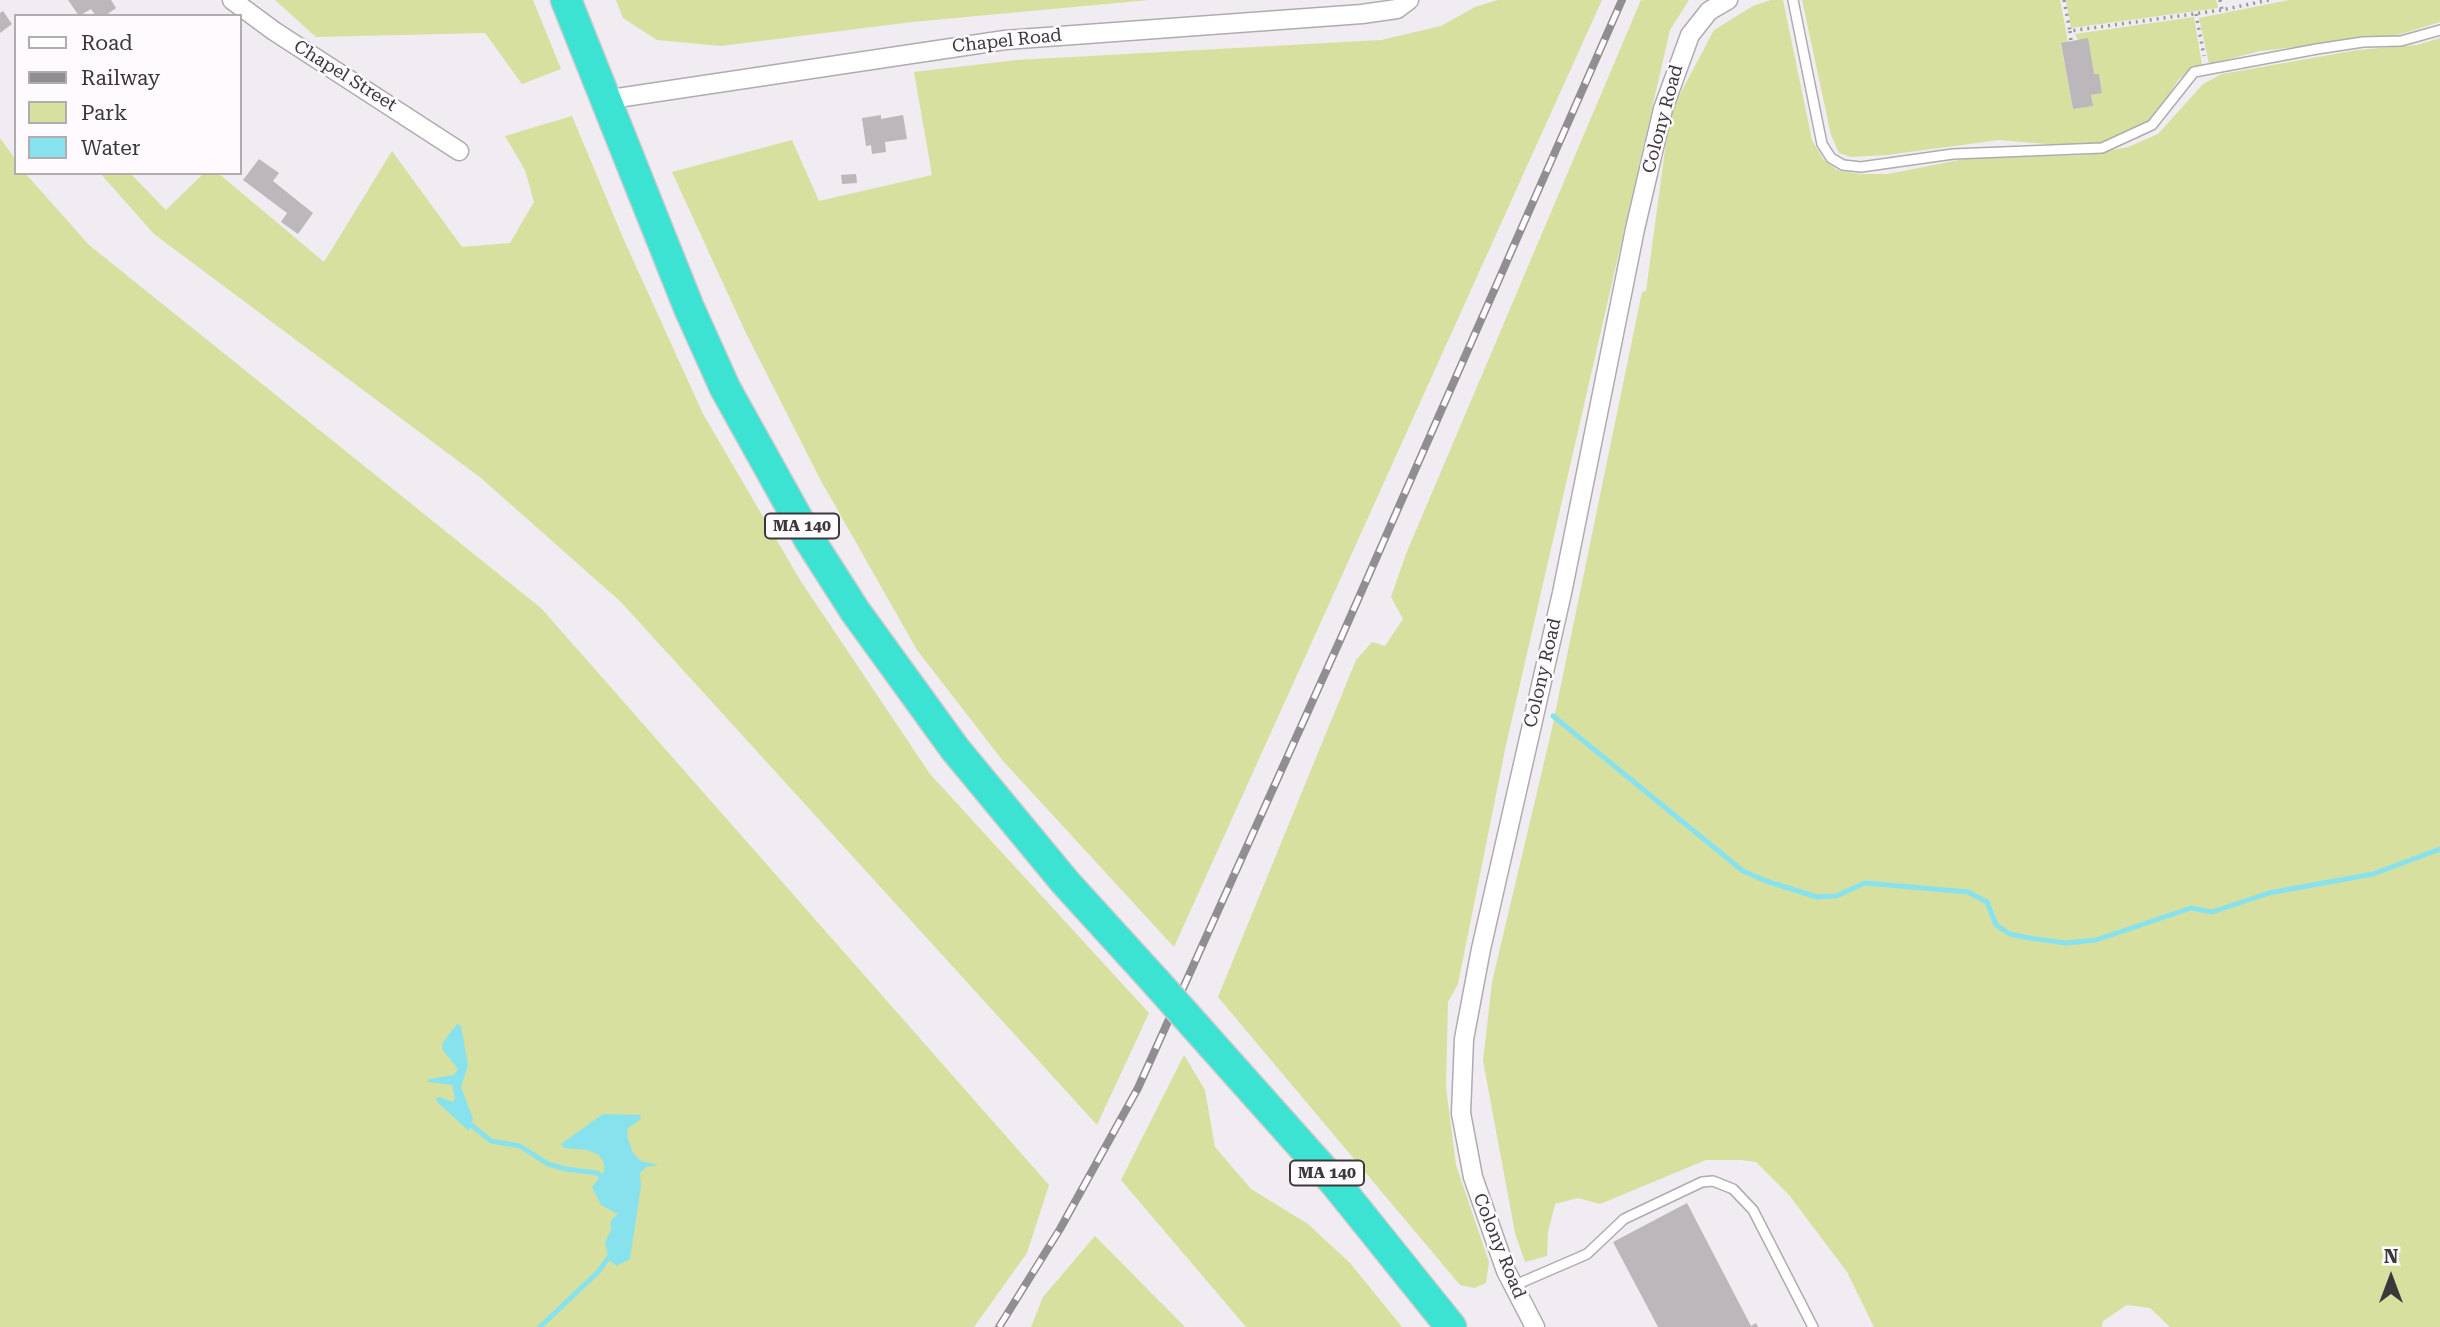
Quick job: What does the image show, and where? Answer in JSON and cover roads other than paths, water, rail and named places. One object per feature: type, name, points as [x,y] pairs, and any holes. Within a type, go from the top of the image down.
[{"type":"highway","name":"MA 140","points":[[566,0],[688,308],[726,388],[809,538],[890,661],[955,749],[1065,882],[1336,1184],[1451,1327]]},
{"type":"street","name":"Chapel Street","points":[[232,0],[274,31],[459,151]]},
{"type":"street","name":"Chapel Road","points":[[604,100],[1005,40],[1362,14],[1396,9],[1409,0]]},
{"type":"street","name":"Colony Road","points":[[1535,1327],[1513,1286],[1489,1229],[1466,1145],[1460,1088],[1466,1019],[1562,593],[1659,122],[1675,68],[1703,17],[1728,0]]},
{"type":"lane","points":[[1793,0],[1822,144],[1830,158],[1843,165],[1891,164],[1953,153],[2102,148],[2152,125],[2194,72],[2363,42],[2401,41],[2440,30]]},
{"type":"lane","points":[[1513,1286],[1587,1254],[1624,1219],[1702,1182],[1713,1181],[1732,1189],[1753,1210],[1813,1327]]},
{"type":"water","points":[[457,1024],[461,1026],[468,1065],[461,1087],[473,1119],[469,1131],[437,1102],[436,1098],[440,1097],[453,1102],[455,1098],[452,1085],[428,1082],[429,1079],[454,1075],[458,1069],[442,1049],[443,1042]]},
{"type":"water","points":[[603,1114],[640,1115],[641,1119],[628,1128],[627,1136],[633,1153],[641,1161],[659,1165],[646,1167],[640,1173],[641,1186],[630,1259],[617,1266],[609,1260],[605,1242],[611,1230],[611,1220],[618,1214],[601,1205],[592,1187],[604,1172],[604,1163],[599,1155],[587,1150],[564,1148],[561,1144]]},
{"type":"waterway","points":[[1553,716],[1743,871],[1817,897],[1836,896],[1865,883],[1968,892],[1987,902],[1996,925],[2010,934],[2029,938],[2066,943],[2096,940],[2191,908],[2212,912],[2269,893],[2373,874],[2440,849]]},
{"type":"waterway","points":[[470,1124],[491,1141],[520,1146],[548,1164],[597,1173],[605,1179]]},
{"type":"waterway","points":[[540,1327],[598,1272],[612,1253]]},
{"type":"railway","points":[[999,1327],[1060,1229],[1138,1088],[1341,638],[1622,0]]}]
